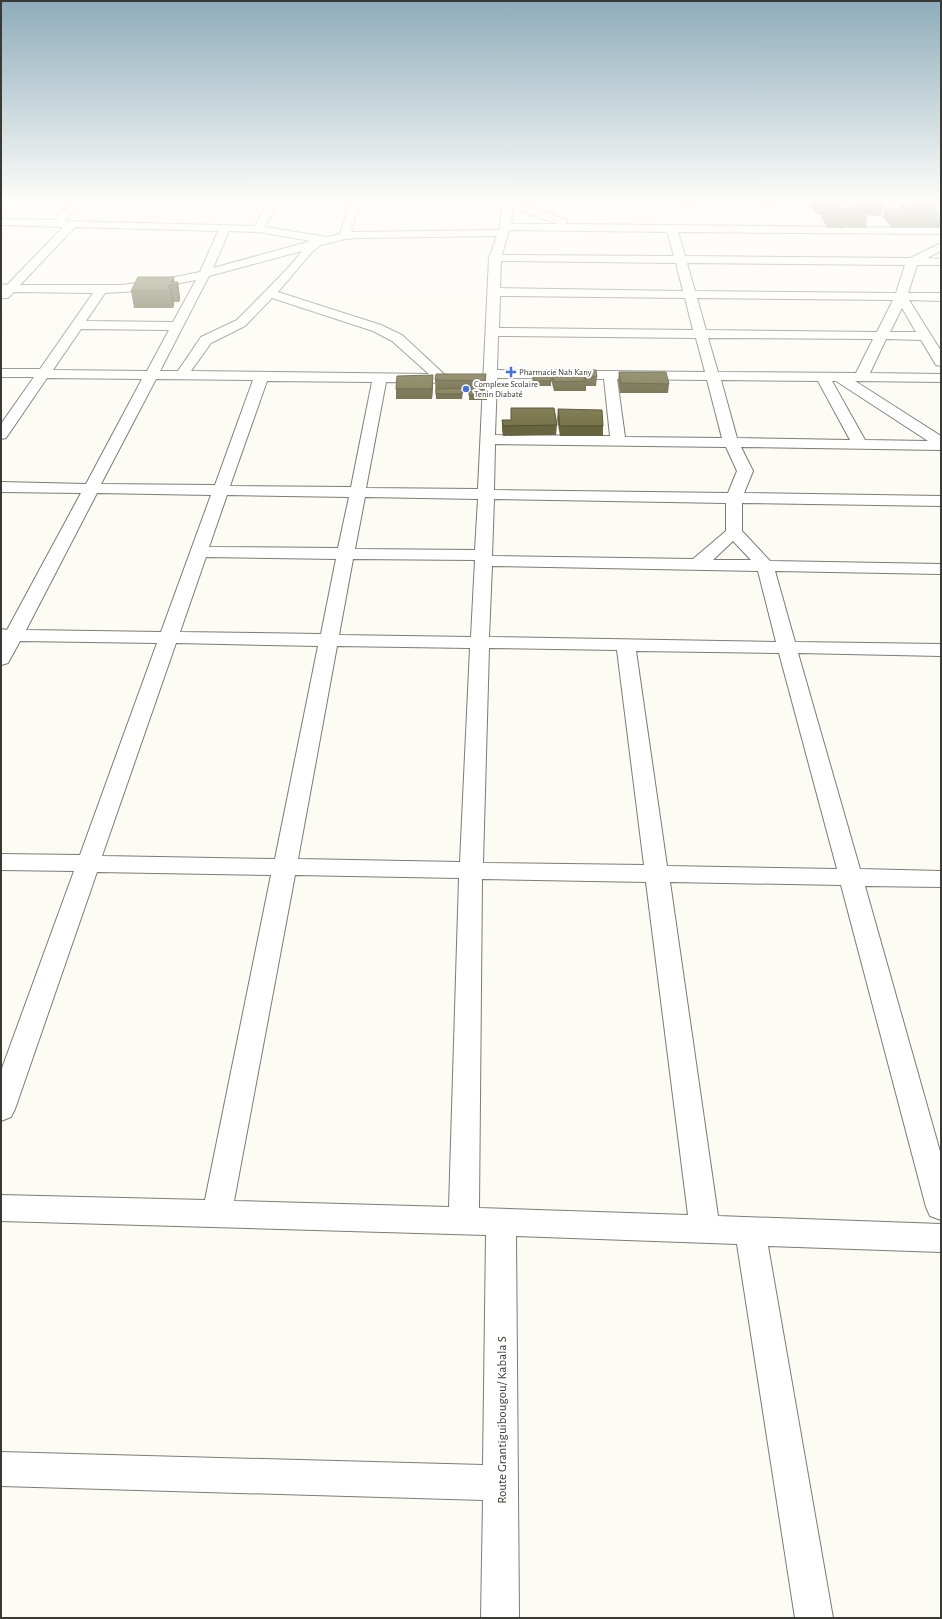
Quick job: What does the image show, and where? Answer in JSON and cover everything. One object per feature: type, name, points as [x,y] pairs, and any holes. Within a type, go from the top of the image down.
[{"type":"street","points":[[1,299],[6,288],[20,275]]},
{"type":"street","points":[[6,288],[102,289],[138,287],[198,275]]},
{"type":"street","points":[[1,659],[7,635],[91,488],[204,275]]},
{"type":"street","points":[[181,376],[206,340],[240,323],[286,275]]},
{"type":"street","points":[[464,1221],[471,870],[495,275]]},
{"type":"street","points":[[685,275],[731,443],[745,471],[744,477],[734,498],[734,532],[765,566],[941,1208]]},
{"type":"street","points":[[861,377],[901,297],[908,275]]},
{"type":"street","points":[[1,435],[102,289]]},
{"type":"street","points":[[494,292],[941,297]]},
{"type":"street","points":[[270,293],[377,328],[397,338],[442,379]]},
{"type":"street","points":[[901,297],[941,362]]},
{"type":"street","points":[[77,325],[177,326]]},
{"type":"street","points":[[492,332],[925,336]]},
{"type":"street","points":[[1,373],[442,379],[610,375],[941,378]]},
{"type":"street","points":[[610,375],[618,441]]},
{"type":"street","points":[[1,1109],[261,377]]},
{"type":"street","points":[[824,377],[860,445]]},
{"type":"street","points":[[838,377],[941,444]]},
{"type":"street","points":[[217,1214],[380,378]]},
{"type":"street","points":[[489,439],[860,445],[941,444]]},
{"type":"street","points":[[1,487],[941,501]]},
{"type":"street","points":[[697,565],[734,532]]},
{"type":"street","points":[[199,552],[346,554],[697,565],[941,569]]},
{"type":"street","points":[[7,635],[941,650]]},
{"type":"street","points":[[626,645],[704,1229]]},
{"type":"street","points":[[1,862],[941,879]]},
{"type":"street","points":[[1,1208],[501,1222],[941,1238]]},
{"type":"street","name":"Route Grantiguibougou/ Kabala S","points":[[500,1618],[501,1222]]},
{"type":"street","points":[[750,1231],[814,1618]]},
{"type":"street","points":[[1,1469],[501,1483]]},
{"type":"building","points":[[138,277],[174,277],[171,282],[178,282],[176,285],[169,285],[168,288],[172,288],[170,291],[131,291]]},
{"type":"building","points":[[552,370],[596,370],[597,377],[584,376],[586,381],[554,382]]},
{"type":"building","points":[[619,372],[666,372],[669,384],[621,383]]},
{"type":"building","points":[[436,374],[486,374],[485,381],[435,380]]},
{"type":"building","points":[[433,375],[432,389],[396,389],[397,376]]},
{"type":"building","points":[[533,375],[551,375],[551,381],[533,381]]},
{"type":"building","points":[[463,388],[462,394],[436,394],[436,389]]},
{"type":"building","points":[[469,391],[487,391],[487,395],[469,395]]},
{"type":"building","points":[[511,408],[554,408],[557,425],[503,426],[502,420],[511,420]]},
{"type":"building","points":[[558,409],[602,410],[603,426],[560,426]]},
{"type":"place","name":"Pharmacie Nah Kany","points":[[511,372]]},
{"type":"place","name":"Complexe Scolaire Tenin Diabaté","points":[[466,389]]}]
